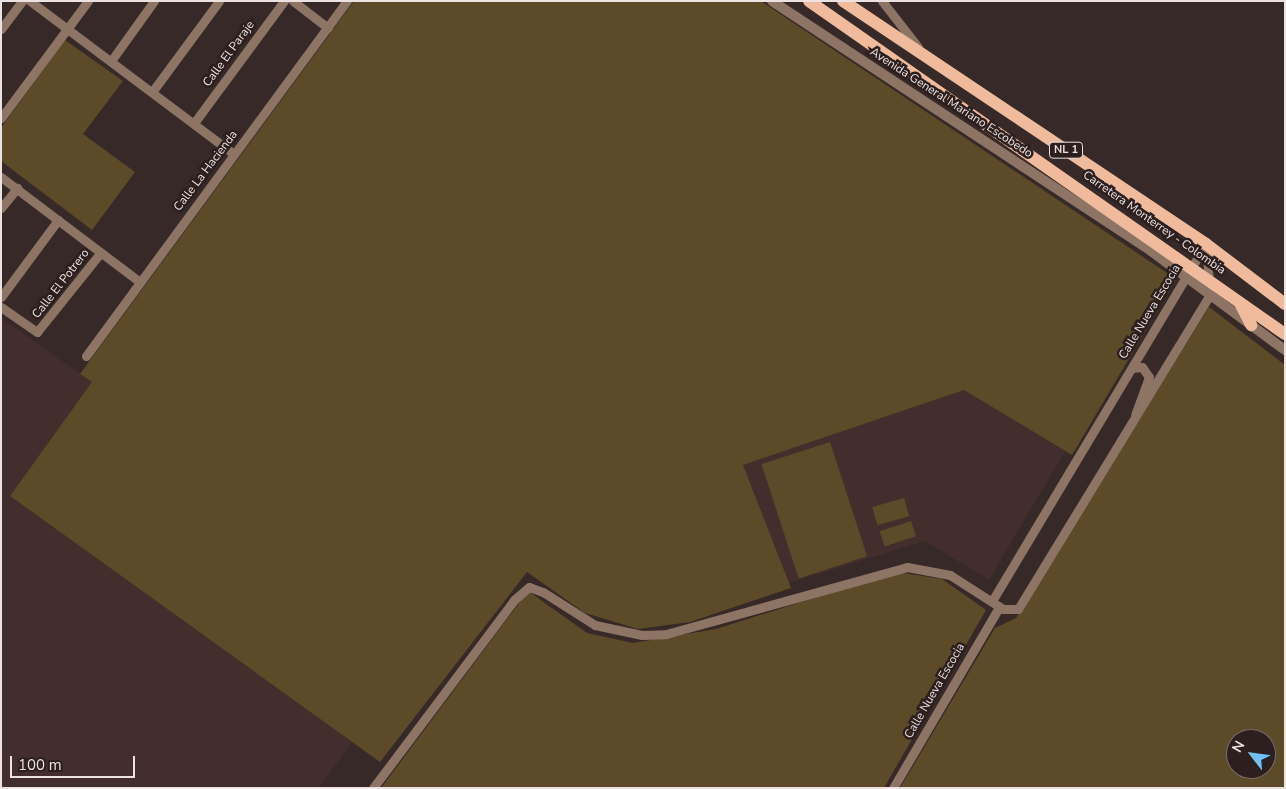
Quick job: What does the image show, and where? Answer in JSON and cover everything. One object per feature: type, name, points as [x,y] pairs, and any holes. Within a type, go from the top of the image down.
[{"type":"main road","name":"Carretera Monterrey - Colombia","points":[[809,1],[1189,271],[1208,278],[1285,334]]},
{"type":"main road","name":"Carretera Monterrey - Colombia","points":[[842,1],[923,53],[1206,244],[1285,304]]},
{"type":"main road","points":[[1239,301],[1250,325]]},
{"type":"street","points":[[1,29],[22,1]]},
{"type":"street","points":[[30,1],[194,122],[234,154]]},
{"type":"street","points":[[1,118],[88,1]]},
{"type":"street","points":[[111,61],[154,1]]},
{"type":"street","points":[[152,92],[219,1]]},
{"type":"street","name":"Calle El Paraje","points":[[194,122],[284,1]]},
{"type":"street","points":[[293,1],[328,28]]},
{"type":"street","name":"Calle La Hacienda","points":[[86,356],[347,1]]},
{"type":"street","name":"Avenida General Mariano Escobedo","points":[[772,1],[1189,271],[1210,294],[1285,350]]},
{"type":"street","points":[[882,1],[923,53]]},
{"type":"street","points":[[1,177],[140,282]]},
{"type":"street","points":[[1,208],[17,188]]},
{"type":"street","points":[[1,297],[58,220]]},
{"type":"street","points":[[373,788],[514,600],[529,587],[543,592],[595,626],[642,635],[666,634],[908,567],[950,575],[996,604],[1016,611],[1210,294],[1206,244]]},
{"type":"street","name":"Calle Nueva Escocia","points":[[893,788],[996,604],[1206,244]]},
{"type":"street","name":"Calle El Potrero","points":[[1,307],[34,332],[40,330],[101,252]]},
{"type":"street","points":[[1132,368],[1142,367],[1149,377],[1134,420]]},
{"type":"shaded area","points":[[354,1],[761,1],[1176,279],[1072,455],[964,390],[743,465],[791,588],[690,622],[638,629],[585,613],[527,572],[380,762],[10,496],[92,382],[80,374]]},
{"type":"shaded area","points":[[65,40],[123,81],[83,134],[135,172],[92,230],[1,161],[1,128]]},
{"type":"shaded area","points":[[1209,307],[1285,365],[1285,788],[900,788],[995,628],[1016,618]]},
{"type":"shaded area","points":[[1,318],[92,382],[10,496],[352,742],[319,788],[1,788]]},
{"type":"shaded area","points":[[964,390],[1065,451],[989,580],[925,541],[789,583],[743,465]]},
{"type":"shaded area","points":[[830,442],[867,556],[799,578],[762,464]]},
{"type":"shaded area","points":[[904,498],[909,516],[878,525],[872,507]]},
{"type":"shaded area","points":[[911,521],[916,536],[885,546],[880,531]]},
{"type":"shaded area","points":[[896,572],[942,579],[986,610],[884,788],[381,788],[528,591],[587,633],[633,643],[716,629]]}]
